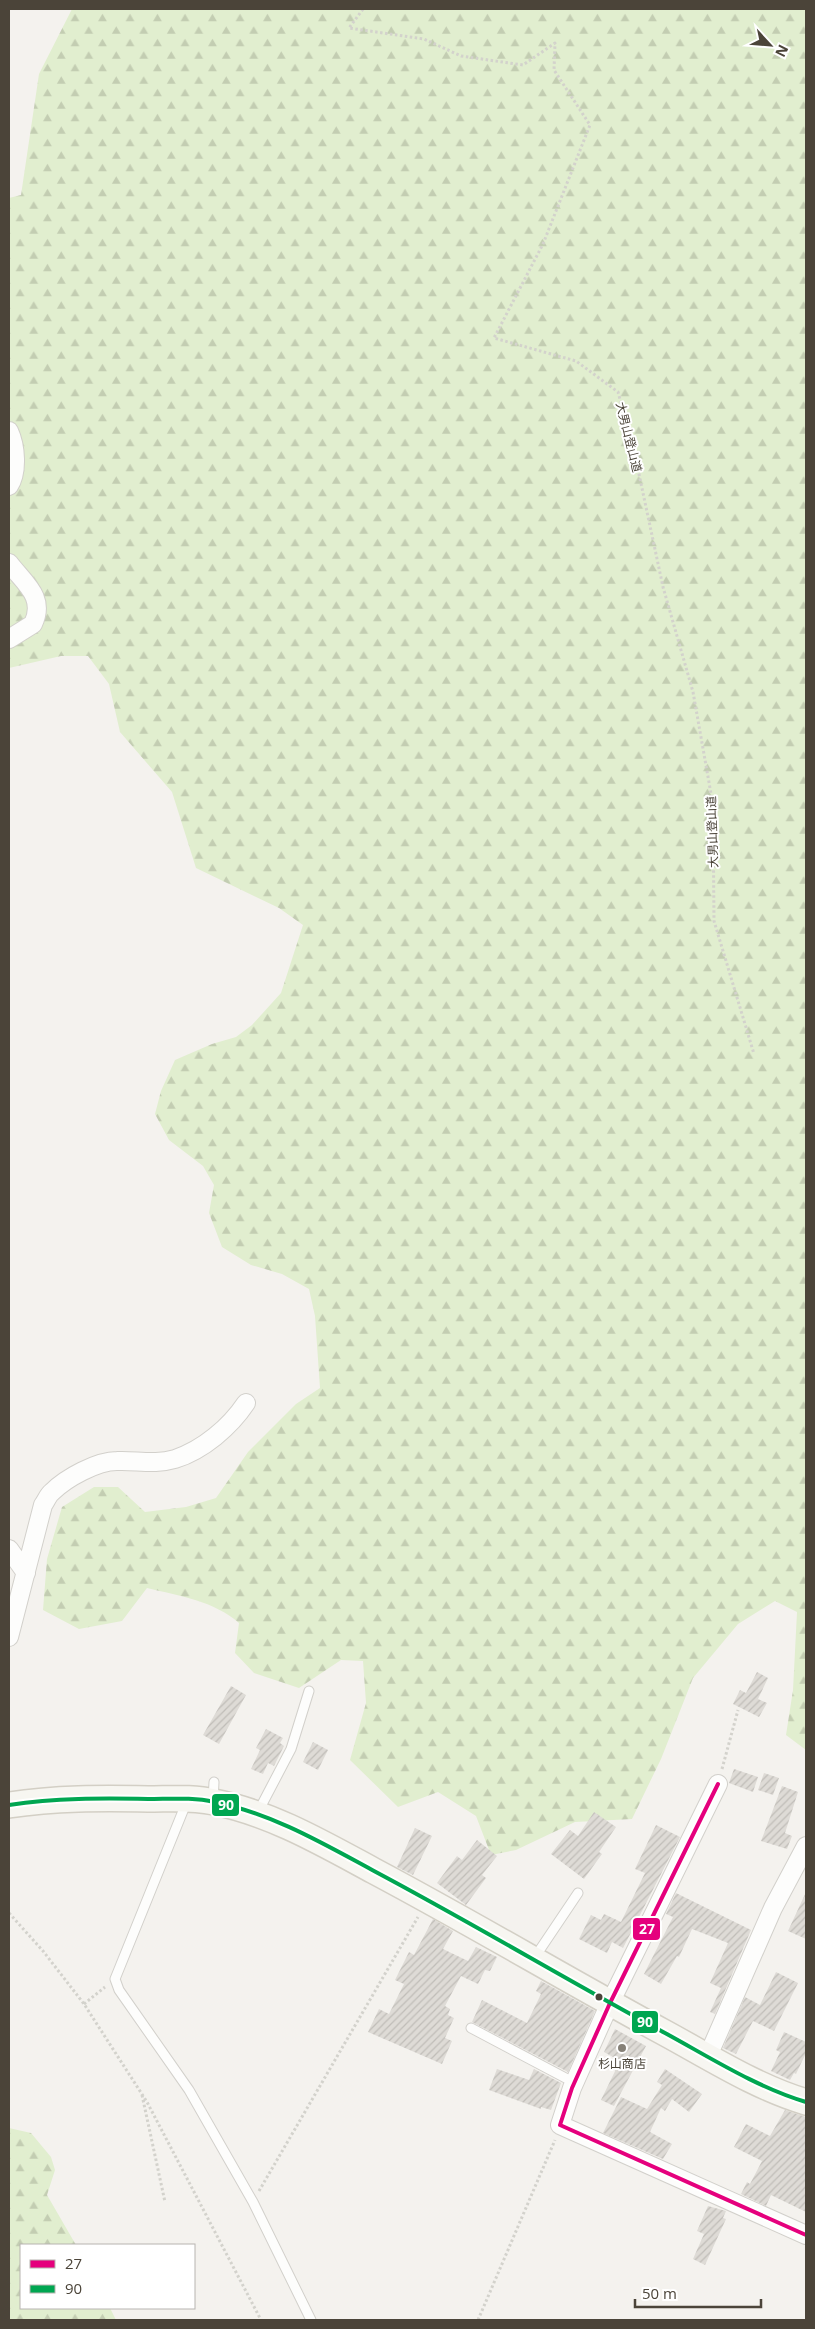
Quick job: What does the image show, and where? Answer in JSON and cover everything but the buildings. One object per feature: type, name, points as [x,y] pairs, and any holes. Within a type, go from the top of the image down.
[{"type":"main road","points":[[9,1805],[44,1800],[86,1798],[187,1800],[213,1792],[348,1857],[745,2076],[806,2102]]},
{"type":"street","points":[[9,431],[14,453],[15,470],[9,486]]},
{"type":"street","points":[[9,563],[36,596],[38,606],[37,616],[33,624],[9,639]]},
{"type":"street","points":[[9,1638],[43,1504],[51,1492],[89,1467],[115,1460],[150,1463],[175,1459],[207,1443],[238,1415],[246,1403]]},
{"type":"street","points":[[9,1549],[26,1573]]},
{"type":"street","points":[[718,1784],[610,2003],[575,2083],[560,2125],[806,2235]]},
{"type":"street","points":[[708,2056],[773,1908],[806,1846]]},
{"type":"lane","points":[[257,1813],[292,1749],[309,1691]]},
{"type":"lane","points":[[187,1800],[115,1979],[119,1990],[189,2090],[252,2202],[311,2320]]},
{"type":"lane","points":[[534,1960],[578,1893]]},
{"type":"lane","points":[[471,2028],[575,2083]]},
{"type":"path","name":"大男山登山道","points":[[363,9],[348,28],[424,39],[461,56],[523,65],[555,43],[554,70],[590,125],[543,244],[494,338],[576,362],[618,392],[634,446],[663,586],[693,692],[713,805],[714,921],[754,1054]]},
{"type":"path","points":[[718,1784],[738,1710]]},
{"type":"path","points":[[252,2202],[428,1900]]},
{"type":"path","points":[[9,1913],[43,1951],[84,2004],[141,2093],[261,2320]]},
{"type":"path","points":[[84,2004],[105,1987]]},
{"type":"path","points":[[141,2093],[165,2202]]},
{"type":"path","points":[[478,2320],[547,2161],[560,2125]]},
{"type":"green space","points":[[72,9],[806,9],[806,1750],[786,1735],[793,1690],[797,1612],[775,1601],[738,1624],[693,1678],[661,1759],[632,1819],[575,1822],[516,1850],[491,1855],[476,1816],[438,1792],[398,1807],[350,1760],[366,1703],[363,1661],[341,1660],[299,1688],[254,1673],[235,1653],[239,1623],[208,1604],[147,1588],[122,1621],[79,1629],[43,1610],[47,1559],[62,1507],[94,1487],[118,1487],[145,1512],[186,1507],[216,1498],[248,1452],[296,1404],[320,1388],[315,1316],[309,1289],[282,1274],[251,1265],[222,1247],[209,1213],[214,1185],[203,1166],[169,1140],[155,1114],[161,1091],[175,1060],[212,1044],[236,1037],[252,1025],[281,993],[303,925],[279,908],[196,868],[172,792],[120,732],[109,684],[88,656],[61,656],[9,668],[9,198],[21,195],[39,74]]},
{"type":"green space","points":[[9,2128],[31,2133],[51,2157],[55,2170],[47,2195],[75,2244],[20,2244],[20,2309],[110,2309],[116,2320],[9,2320]]},
{"type":"transit line","name":"27","points":[[718,1784],[610,2003],[572,2088],[560,2125],[806,2235]]},
{"type":"transit line","name":"90","points":[[9,1805],[78,1799],[190,1799],[206,1800],[256,1814],[297,1830],[336,1850],[734,2071],[787,2096],[806,2102]]},
{"type":"place","name":"杉山商店","points":[[622,2048]]}]
